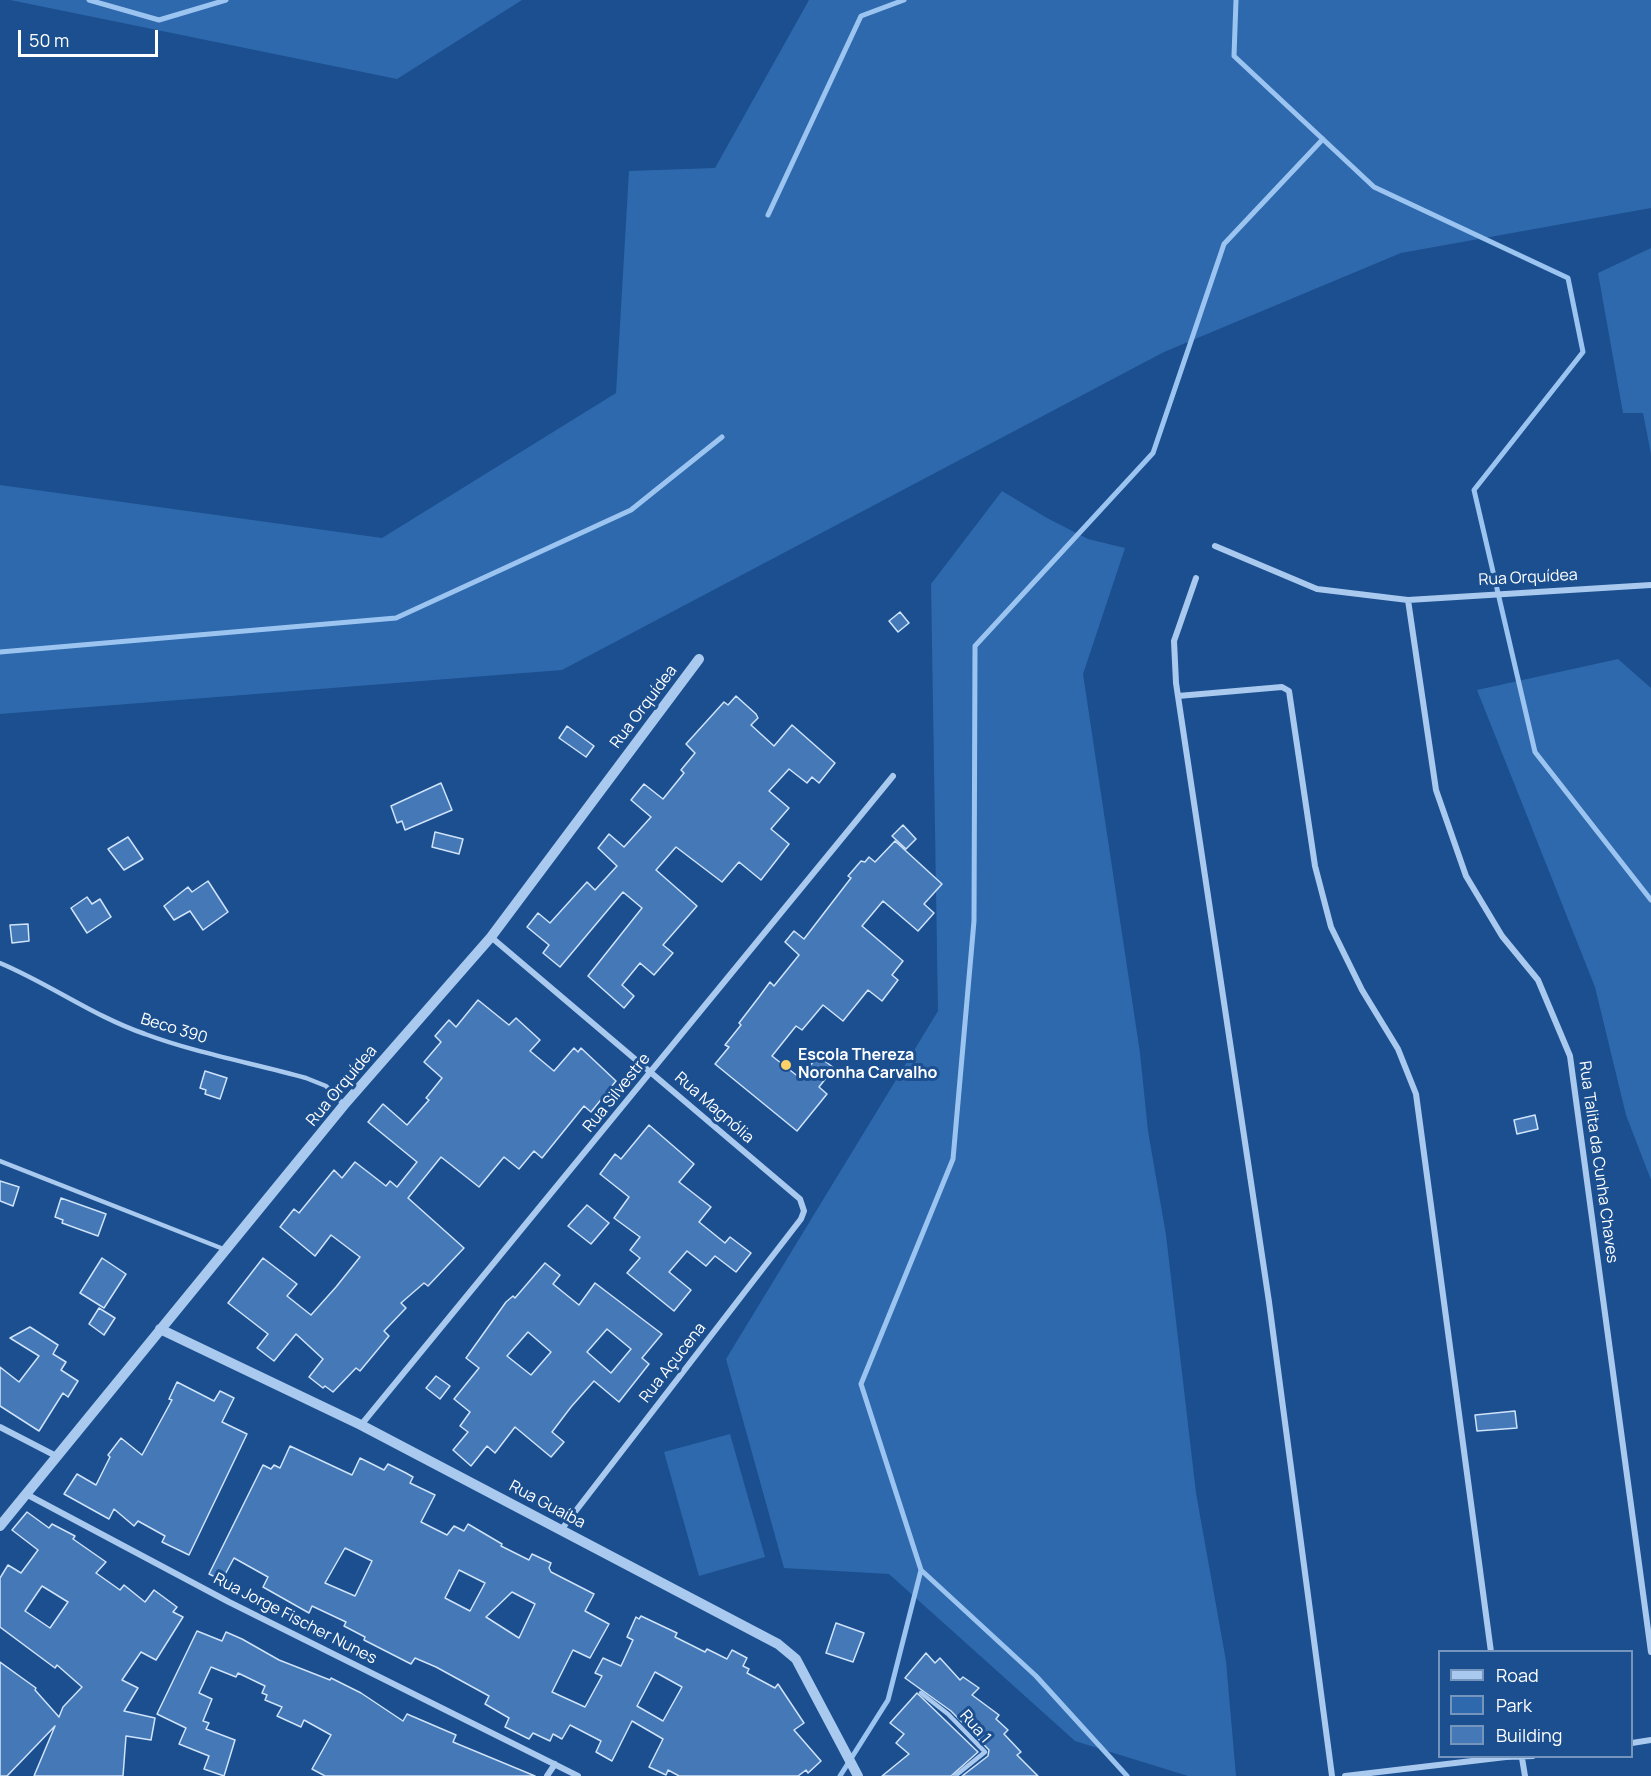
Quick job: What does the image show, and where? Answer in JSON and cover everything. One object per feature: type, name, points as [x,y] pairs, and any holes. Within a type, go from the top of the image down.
[{"type":"street","name":"Rua Orquídea","points":[[1215,546],[1317,589],[1408,600],[1651,585]]},
{"type":"street","points":[[1196,578],[1174,641],[1178,696],[1269,1302],[1332,1776]]},
{"type":"street","name":"Rua Talita da Cunha Chaves","points":[[1408,600],[1436,790],[1466,876],[1502,936],[1538,980],[1570,1056],[1651,1652]]},
{"type":"street","name":"Rua Orquídea","points":[[0,1526],[344,1105],[491,937],[699,659]]},
{"type":"street","points":[[1178,696],[1282,687],[1289,691],[1315,866],[1331,927],[1357,981],[1398,1049],[1416,1094],[1491,1650]]},
{"type":"street","name":"Rua Silvestre","points":[[361,1425],[893,776]]},
{"type":"street","name":"Rua Magnólia","points":[[491,937],[800,1199],[804,1211]]},
{"type":"street","name":"Rua Açucena","points":[[561,1530],[801,1220],[804,1211]]},
{"type":"street","name":"Rua Guaíba","points":[[160,1329],[361,1425],[778,1644],[796,1659],[858,1776]]},
{"type":"street","points":[[0,1427],[58,1457]]},
{"type":"street","name":"Rua Jorge Fischer Nunes","points":[[26,1494],[229,1602],[578,1776]]},
{"type":"street","points":[[1633,1743],[1651,1740]]},
{"type":"street","points":[[1345,1776],[1498,1758]]},
{"type":"street","points":[[1522,1758],[1525,1776]]},
{"type":"street","points":[[547,1776],[555,1764]]},
{"type":"lane","name":"Beco 390","points":[[0,963],[30,976],[91,1012],[145,1035],[306,1078],[326,1086],[344,1105]]},
{"type":"lane","points":[[0,1161],[226,1250]]},
{"type":"lane","name":"Rua 1","points":[[921,1693],[948,1714],[985,1752],[955,1776]]},
{"type":"green space","points":[[10,0],[522,0],[397,79]]},
{"type":"green space","points":[[809,0],[1651,0],[1651,208],[1401,253],[1164,352],[562,670],[0,714],[0,485],[382,538],[616,393],[629,171],[715,168]]},
{"type":"green space","points":[[1651,248],[1651,454],[1643,413],[1623,413],[1598,273]]},
{"type":"green space","points":[[1002,491],[1088,539],[1125,548],[1083,674],[1140,1053],[1148,1131],[1166,1235],[1196,1493],[1226,1661],[1236,1776],[1188,1776],[1075,1741],[889,1574],[784,1568],[726,1359],[938,1011],[931,584]]},
{"type":"green space","points":[[1618,659],[1651,688],[1651,1180],[1626,1115],[1595,987],[1477,690]]},
{"type":"green space","points":[[730,1434],[765,1557],[699,1576],[664,1452]]},
{"type":"building","points":[[900,612],[909,623],[898,632],[889,621]]},
{"type":"building","points":[[736,696],[756,714],[758,718],[751,725],[774,746],[792,725],[835,763],[819,783],[812,777],[807,783],[789,769],[769,791],[789,808],[771,829],[789,844],[761,880],[739,862],[722,882],[676,847],[656,870],[697,906],[663,945],[673,953],[654,975],[640,963],[622,985],[634,996],[624,1008],[588,976],[642,908],[623,892],[560,967],[543,953],[549,945],[527,927],[538,913],[550,923],[587,882],[595,890],[617,866],[598,848],[609,834],[624,847],[651,817],[631,800],[644,784],[663,799],[684,773],[681,770],[695,753],[686,744],[724,702],[728,705]]},
{"type":"building","points":[[567,726],[594,746],[586,757],[559,738]]},
{"type":"building","points":[[441,783],[452,810],[405,830],[402,821],[397,823],[391,806]]},
{"type":"building","points":[[903,825],[916,839],[906,849],[892,836]]},
{"type":"building","points":[[435,832],[463,839],[459,854],[432,847]]},
{"type":"building","points":[[128,837],[143,859],[124,870],[108,849]]},
{"type":"building","points":[[895,841],[942,884],[924,904],[934,913],[918,931],[883,901],[862,926],[903,961],[892,975],[898,980],[882,1001],[868,990],[843,1021],[823,1005],[802,1030],[796,1026],[772,1056],[800,1078],[818,1056],[834,1068],[819,1087],[827,1094],[797,1131],[715,1064],[729,1047],[725,1045],[741,1025],[739,1023],[770,982],[774,986],[799,955],[785,942],[794,931],[804,939],[851,878],[848,876],[861,861],[865,862],[869,857],[875,862]]},
{"type":"building","points":[[208,881],[228,912],[203,930],[190,911],[174,920],[164,906],[188,887],[192,892]]},
{"type":"building","points":[[87,897],[92,904],[100,899],[111,917],[87,933],[71,908]]},
{"type":"building","points":[[28,924],[29,941],[12,943],[10,925]]},
{"type":"building","points":[[478,1000],[509,1025],[516,1018],[540,1040],[530,1051],[554,1071],[574,1048],[578,1052],[581,1048],[616,1081],[591,1112],[584,1106],[542,1158],[534,1151],[519,1169],[504,1157],[479,1187],[441,1157],[408,1198],[464,1248],[428,1286],[424,1283],[401,1303],[406,1308],[384,1331],[389,1336],[360,1371],[356,1368],[333,1392],[325,1386],[323,1388],[309,1377],[323,1359],[296,1334],[274,1361],[257,1348],[268,1334],[228,1303],[263,1258],[297,1284],[287,1296],[311,1315],[336,1287],[360,1257],[331,1235],[315,1256],[280,1227],[294,1209],[299,1213],[334,1170],[342,1178],[355,1162],[386,1186],[390,1181],[397,1187],[417,1162],[368,1122],[383,1104],[407,1125],[429,1100],[426,1098],[442,1078],[424,1062],[441,1042],[435,1036],[449,1020],[456,1027]]},
{"type":"building","points":[[205,1071],[227,1078],[220,1099],[205,1094],[206,1090],[200,1088]]},
{"type":"building","points":[[1535,1115],[1538,1129],[1517,1134],[1514,1120]]},
{"type":"building","points":[[649,1125],[694,1164],[679,1182],[711,1207],[699,1222],[725,1243],[730,1237],[751,1253],[736,1272],[715,1256],[706,1266],[687,1251],[669,1272],[691,1290],[674,1311],[627,1273],[640,1258],[630,1250],[640,1237],[614,1218],[629,1197],[600,1174],[615,1154],[621,1159]]},
{"type":"building","points":[[0,1181],[19,1187],[13,1206],[0,1201]]},
{"type":"building","points":[[61,1198],[106,1214],[98,1236],[62,1223],[63,1220],[55,1217]]},
{"type":"building","points":[[587,1205],[609,1223],[591,1244],[568,1226]]},
{"type":"building","points":[[102,1258],[126,1274],[104,1308],[80,1293]]},
{"type":"building","points":[[545,1263],[560,1275],[553,1284],[579,1305],[595,1283],[662,1334],[642,1358],[649,1364],[619,1402],[594,1381],[552,1432],[564,1442],[551,1457],[515,1427],[495,1453],[487,1446],[471,1466],[453,1450],[468,1432],[460,1426],[470,1412],[454,1399],[479,1368],[466,1358],[506,1302],[513,1296],[515,1298]],"holes":[[[607,1329],[631,1349],[611,1373],[587,1352]],[[528,1332],[551,1352],[531,1375],[507,1356]]]},
{"type":"building","points":[[99,1308],[115,1318],[104,1335],[89,1324]]},
{"type":"building","points":[[30,1327],[58,1345],[53,1354],[66,1362],[61,1370],[78,1381],[68,1397],[63,1393],[39,1431],[0,1406],[0,1367],[19,1382],[39,1356],[10,1338]]},
{"type":"building","points":[[436,1376],[450,1386],[440,1399],[426,1388]]},
{"type":"building","points":[[177,1382],[214,1401],[220,1391],[234,1398],[222,1422],[247,1434],[189,1555],[162,1542],[165,1536],[138,1521],[134,1526],[114,1509],[109,1519],[64,1494],[77,1474],[96,1485],[110,1457],[108,1455],[121,1438],[142,1455],[172,1400],[169,1399]]},
{"type":"building","points":[[1515,1411],[1517,1428],[1477,1431],[1475,1415]]},
{"type":"building","points":[[290,1446],[352,1475],[360,1458],[384,1470],[388,1464],[413,1477],[410,1483],[435,1495],[421,1522],[447,1535],[454,1526],[464,1531],[468,1524],[502,1544],[501,1546],[529,1560],[532,1554],[551,1563],[549,1568],[551,1572],[594,1594],[585,1611],[609,1624],[590,1658],[573,1650],[552,1692],[585,1707],[602,1676],[595,1673],[603,1658],[621,1666],[633,1640],[627,1637],[636,1617],[639,1619],[641,1616],[677,1633],[675,1637],[705,1652],[707,1649],[727,1659],[732,1650],[747,1658],[743,1666],[749,1669],[747,1673],[775,1688],[778,1684],[804,1723],[794,1730],[821,1761],[808,1773],[806,1770],[798,1776],[679,1776],[668,1770],[666,1775],[649,1767],[663,1739],[632,1721],[612,1761],[596,1752],[601,1741],[570,1725],[562,1739],[553,1734],[550,1741],[533,1733],[529,1739],[505,1727],[509,1718],[485,1704],[489,1696],[415,1658],[411,1664],[364,1640],[365,1637],[344,1626],[346,1622],[312,1606],[309,1613],[263,1587],[268,1577],[234,1558],[222,1580],[209,1574],[263,1465],[271,1469],[274,1465],[280,1468]],"holes":[[[345,1548],[372,1561],[355,1596],[325,1583]],[[459,1570],[485,1583],[470,1611],[445,1598]],[[512,1592],[535,1604],[519,1638],[486,1617]],[[655,1672],[682,1687],[663,1721],[637,1706]]]},
{"type":"building","points":[[27,1512],[49,1528],[52,1524],[75,1536],[73,1539],[106,1562],[96,1573],[120,1590],[124,1585],[145,1602],[154,1590],[177,1607],[173,1612],[183,1617],[156,1660],[141,1652],[122,1680],[138,1688],[124,1711],[155,1718],[151,1740],[126,1736],[123,1776],[34,1776],[55,1726],[7,1776],[0,1776],[0,1662],[36,1688],[35,1690],[59,1717],[63,1707],[82,1687],[57,1665],[55,1668],[0,1627],[0,1578],[8,1565],[21,1573],[38,1550],[12,1530]],"holes":[[[42,1586],[68,1602],[50,1628],[25,1611]]]},
{"type":"building","points":[[836,1623],[864,1633],[853,1662],[826,1653]]},
{"type":"building","points":[[197,1631],[222,1641],[226,1632],[279,1660],[330,1680],[331,1678],[361,1693],[403,1721],[407,1714],[456,1735],[453,1742],[535,1776],[325,1776],[312,1769],[331,1735],[304,1720],[301,1727],[277,1716],[282,1707],[265,1700],[267,1695],[262,1693],[265,1686],[238,1673],[236,1677],[211,1667],[199,1693],[212,1699],[203,1721],[209,1723],[206,1729],[235,1740],[224,1776],[204,1769],[209,1756],[179,1744],[186,1728],[157,1714]]},
{"type":"building","points":[[926,1653],[935,1663],[940,1658],[960,1680],[963,1677],[979,1688],[972,1695],[999,1715],[996,1719],[1008,1730],[1004,1734],[1021,1752],[1017,1755],[1038,1776],[962,1776],[988,1756],[989,1750],[951,1711],[905,1678]]},
{"type":"building","points":[[917,1693],[978,1752],[951,1776],[882,1776],[909,1754],[896,1743],[904,1734],[890,1723]]},
{"type":"waterway","points":[[89,0],[159,20],[226,0]]},
{"type":"waterway","points":[[768,215],[861,16],[904,0]]},
{"type":"waterway","points":[[1236,0],[1234,56],[1374,187],[1568,278],[1583,352],[1474,490],[1535,752],[1651,900]]},
{"type":"waterway","points":[[840,1776],[888,1700],[921,1570],[861,1384],[953,1159],[974,921],[975,646],[1153,453],[1224,244],[1323,139]]},
{"type":"waterway","points":[[0,652],[396,618],[631,510],[722,437]]},
{"type":"waterway","points":[[921,1570],[1036,1676],[1127,1776]]},
{"type":"place","name":"Escola Thereza Noronha Carvalho","points":[[786,1065]]}]
